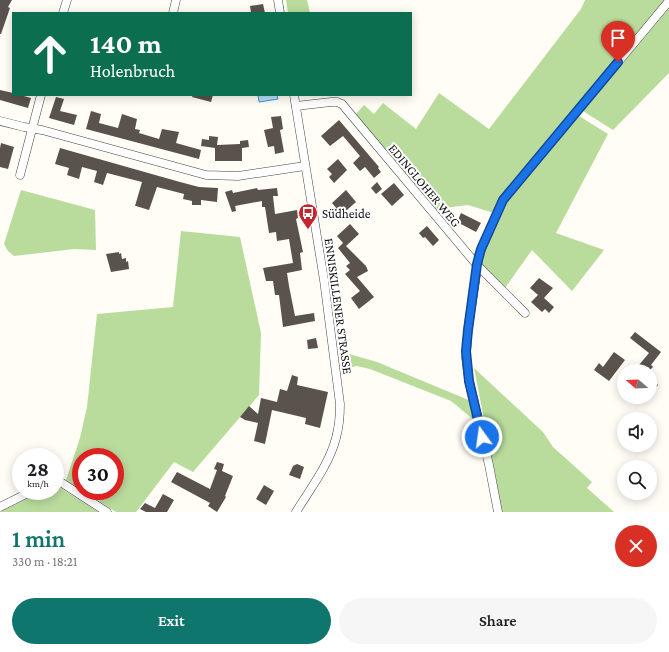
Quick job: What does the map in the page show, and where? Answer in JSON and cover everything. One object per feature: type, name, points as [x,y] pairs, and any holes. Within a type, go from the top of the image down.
[{"type":"street","points":[[63,12],[67,0]]},
{"type":"street","points":[[173,12],[176,0]]},
{"type":"street","points":[[278,0],[280,12]]},
{"type":"street","points":[[498,512],[466,364],[468,330],[477,264],[481,249],[503,200],[669,1]]},
{"type":"street","points":[[20,175],[42,96]]},
{"type":"street","name":"ENNISKILLENER STRASSE","points":[[294,96],[325,288],[340,404],[340,421],[332,450],[325,465],[296,512]]},
{"type":"street","name":"EDINGLOHER WEG","points":[[296,106],[331,102],[342,104],[477,264],[525,313]]},
{"type":"street","points":[[0,121],[42,130],[206,175],[238,176],[305,166]]},
{"type":"street","points":[[64,483],[107,512]]},
{"type":"street","points":[[0,507],[14,500]]},
{"type":"green space","points":[[286,0],[307,0],[310,12],[288,12]]},
{"type":"green space","points":[[585,0],[666,0],[494,213],[468,205],[436,209],[355,115],[364,105],[374,114],[383,103],[416,129],[439,93],[489,129],[581,9]]},
{"type":"green space","points":[[669,8],[669,73],[613,130],[583,111]]},
{"type":"green space","points":[[579,116],[608,134],[556,233],[604,250],[572,291],[532,250],[505,288],[482,264],[483,258],[507,202]]},
{"type":"green space","points":[[21,190],[95,210],[96,250],[74,249],[14,256],[8,251],[4,244]]},
{"type":"green space","points":[[181,231],[240,237],[261,333],[259,395],[193,472],[174,462],[136,512],[116,512],[97,500],[124,500],[124,448],[77,448],[87,407],[97,314],[173,307]]},
{"type":"green space","points":[[342,352],[377,362],[471,401],[474,420],[451,401],[370,369],[357,366],[343,369]]},
{"type":"green space","points":[[474,368],[543,432],[553,447],[592,482],[587,488],[614,512],[502,512]]},
{"type":"green space","points":[[72,462],[72,484],[66,480]]},
{"type":"green space","points":[[64,490],[72,495],[72,500],[80,500],[99,512],[0,512],[25,500],[64,500]]},
{"type":"water","points":[[258,96],[277,96],[278,99],[259,102]]},
{"type":"building","points":[[0,0],[12,0],[8,7],[10,8],[1,34],[0,34]]},
{"type":"building","points":[[263,4],[265,12],[251,12],[250,6]]},
{"type":"building","points":[[0,90],[12,93],[12,96],[24,96],[31,98],[28,108],[0,100]]},
{"type":"building","points":[[192,96],[213,96],[211,102]]},
{"type":"building","points":[[56,97],[64,99],[60,111],[77,115],[74,125],[49,118]]},
{"type":"building","points":[[91,111],[101,114],[99,123],[118,128],[122,114],[137,119],[135,129],[140,130],[139,133],[159,139],[162,129],[179,132],[176,143],[201,150],[199,159],[86,129]]},
{"type":"building","points":[[281,116],[283,129],[280,130],[284,152],[275,154],[274,146],[268,147],[264,130],[273,128],[271,117]]},
{"type":"building","points":[[339,120],[379,167],[378,168],[381,172],[374,178],[365,167],[360,171],[353,163],[360,156],[343,136],[330,146],[321,136]]},
{"type":"building","points":[[209,136],[218,137],[217,145],[240,144],[240,141],[248,140],[249,147],[242,148],[242,161],[215,161],[215,148],[201,146],[202,139],[209,140]]},
{"type":"building","points":[[1,143],[14,147],[8,169],[0,167]]},
{"type":"building","points":[[60,148],[199,187],[218,188],[217,202],[201,200],[201,205],[192,205],[192,201],[183,199],[184,194],[157,187],[149,210],[135,206],[142,182],[107,173],[103,185],[94,182],[97,171],[82,167],[79,179],[67,175],[69,168],[55,164]]},
{"type":"building","points":[[338,159],[347,170],[334,183],[329,177],[332,174],[327,169]]},
{"type":"building","points":[[377,182],[382,189],[376,194],[371,188]]},
{"type":"building","points":[[394,183],[404,195],[392,206],[381,194]]},
{"type":"building","points":[[257,188],[258,190],[277,188],[278,196],[273,196],[275,214],[297,210],[298,218],[296,219],[303,252],[300,253],[302,270],[287,273],[289,286],[295,316],[314,313],[315,321],[283,327],[279,295],[275,295],[273,281],[266,281],[263,268],[293,263],[289,239],[277,241],[276,232],[269,233],[265,207],[262,207],[262,201],[235,206],[236,211],[232,212],[225,192],[232,190],[233,193]]},
{"type":"building","points":[[346,190],[356,202],[339,217],[333,209],[337,209],[332,203]]},
{"type":"building","points":[[461,213],[481,223],[476,232],[457,222]]},
{"type":"building","points":[[350,224],[359,234],[346,246],[366,266],[368,271],[357,277],[374,297],[359,309],[351,298],[360,291],[345,274],[350,270],[346,266],[350,263],[338,248],[343,243],[337,236]]},
{"type":"building","points":[[427,226],[439,240],[433,246],[419,233]]},
{"type":"building","points":[[119,252],[119,254],[121,253],[122,259],[126,258],[126,262],[128,261],[129,269],[111,272],[106,254]]},
{"type":"building","points":[[539,278],[553,288],[544,298],[554,307],[549,313],[545,309],[542,312],[531,302],[538,295],[530,288]]},
{"type":"building","points":[[635,332],[661,352],[652,364],[640,364],[649,353],[630,338]]},
{"type":"building","points":[[316,338],[318,348],[308,349],[307,340]]},
{"type":"building","points":[[614,352],[625,360],[622,364],[617,364],[617,370],[609,381],[594,370],[599,363],[603,367]]},
{"type":"building","points":[[292,375],[298,377],[297,385],[328,392],[320,428],[305,424],[306,418],[272,410],[265,444],[254,441],[258,423],[245,420],[240,417],[249,406],[258,414],[261,398],[277,402],[280,389],[287,391]]},
{"type":"building","points":[[217,462],[224,464],[222,471],[233,476],[225,496],[226,497],[217,512],[208,506],[210,503],[171,482],[177,472],[210,489],[217,470],[214,469]]},
{"type":"building","points":[[297,464],[304,467],[300,479],[289,475],[293,466]]},
{"type":"building","points":[[264,485],[274,491],[266,505],[256,499]]},
{"type":"building","points":[[163,494],[174,500],[167,512],[146,512],[140,509],[145,503],[155,508]]},
{"type":"place","name":"Südheide","points":[[308,230]]},
{"type":"route","points":[[482,437],[469,381],[466,351],[477,264],[481,249],[503,200],[618,62]]}]
